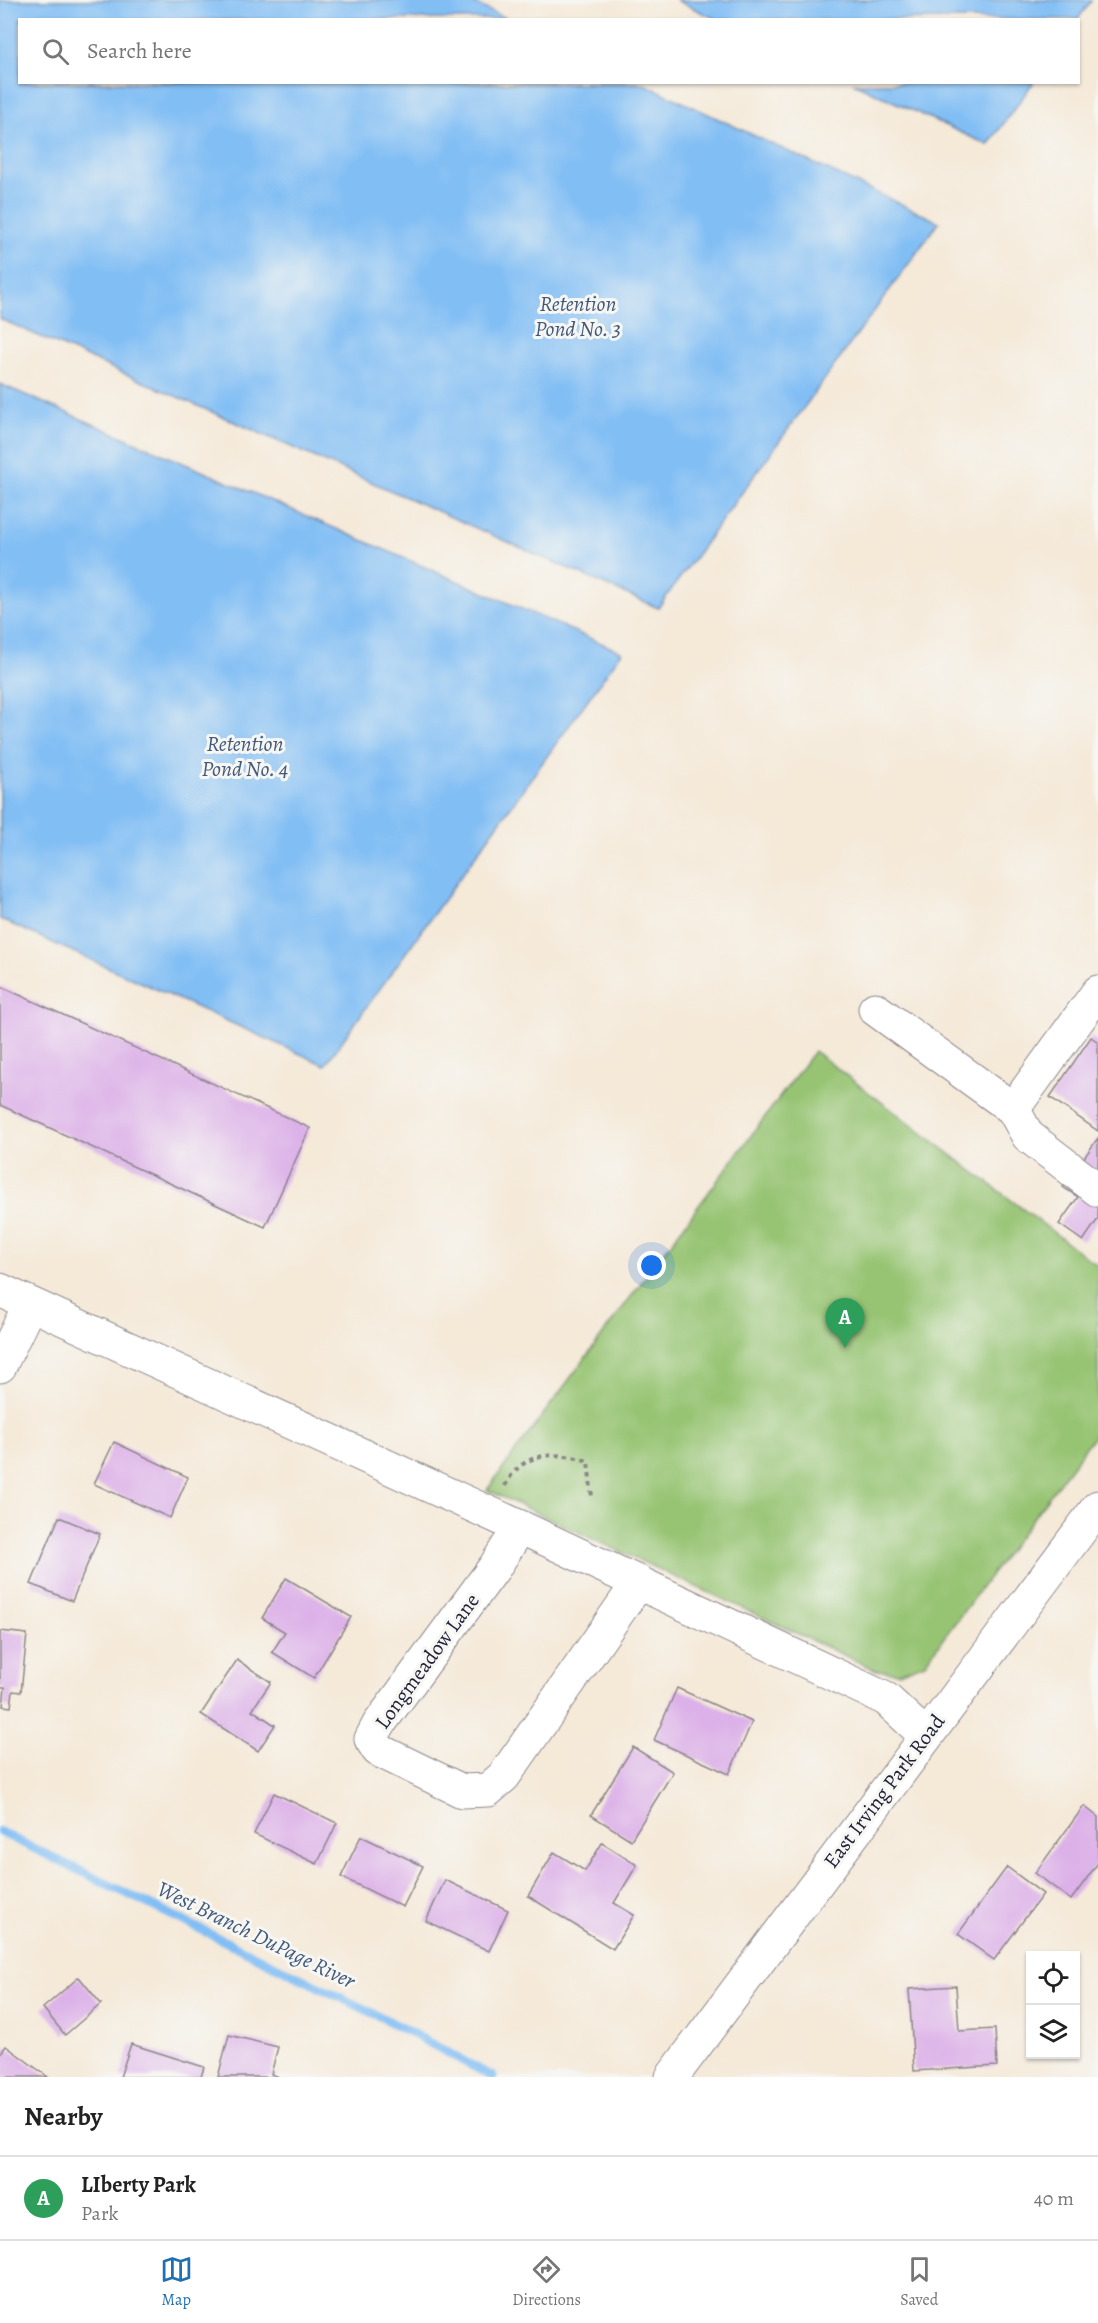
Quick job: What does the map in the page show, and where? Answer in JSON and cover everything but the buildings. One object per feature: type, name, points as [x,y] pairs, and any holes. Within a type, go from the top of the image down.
[{"type":"street","points":[[1013,1109],[1098,992]]},
{"type":"street","points":[[876,1009],[1013,1109],[1028,1137],[1098,1190]]},
{"type":"street","points":[[0,1290],[520,1527],[886,1698],[926,1735]]},
{"type":"street","points":[[0,1366],[30,1304]]},
{"type":"street","name":"East Irving Park Road","points":[[672,2077],[1098,1507]]},
{"type":"street","name":"Longmeadow Lane","points":[[520,1527],[494,1568],[379,1724],[370,1739],[378,1750],[462,1791],[488,1790],[504,1776],[639,1582]]},
{"type":"path","points":[[504,1489],[512,1472],[525,1461],[558,1454],[588,1461],[592,1497]]},
{"type":"green space","points":[[814,1051],[1098,1266],[1098,1431],[925,1663],[899,1673],[876,1670],[487,1490]]},
{"type":"water","name":"Retention Pond No. 3","points":[[0,0],[467,0],[506,18],[18,18],[18,84],[644,84],[939,222],[658,608],[0,319]]},
{"type":"water","points":[[676,0],[1092,0],[1079,18],[714,18]]},
{"type":"water","points":[[855,84],[1032,84],[988,145]]},
{"type":"water","name":"Retention Pond No. 4","points":[[0,384],[622,652],[325,1065],[0,919]]},
{"type":"waterway","name":"West Branch DuPage River","points":[[0,1832],[387,2020],[493,2077]]},
{"type":"place","name":"LIberty Park","points":[[845,1348]]}]
